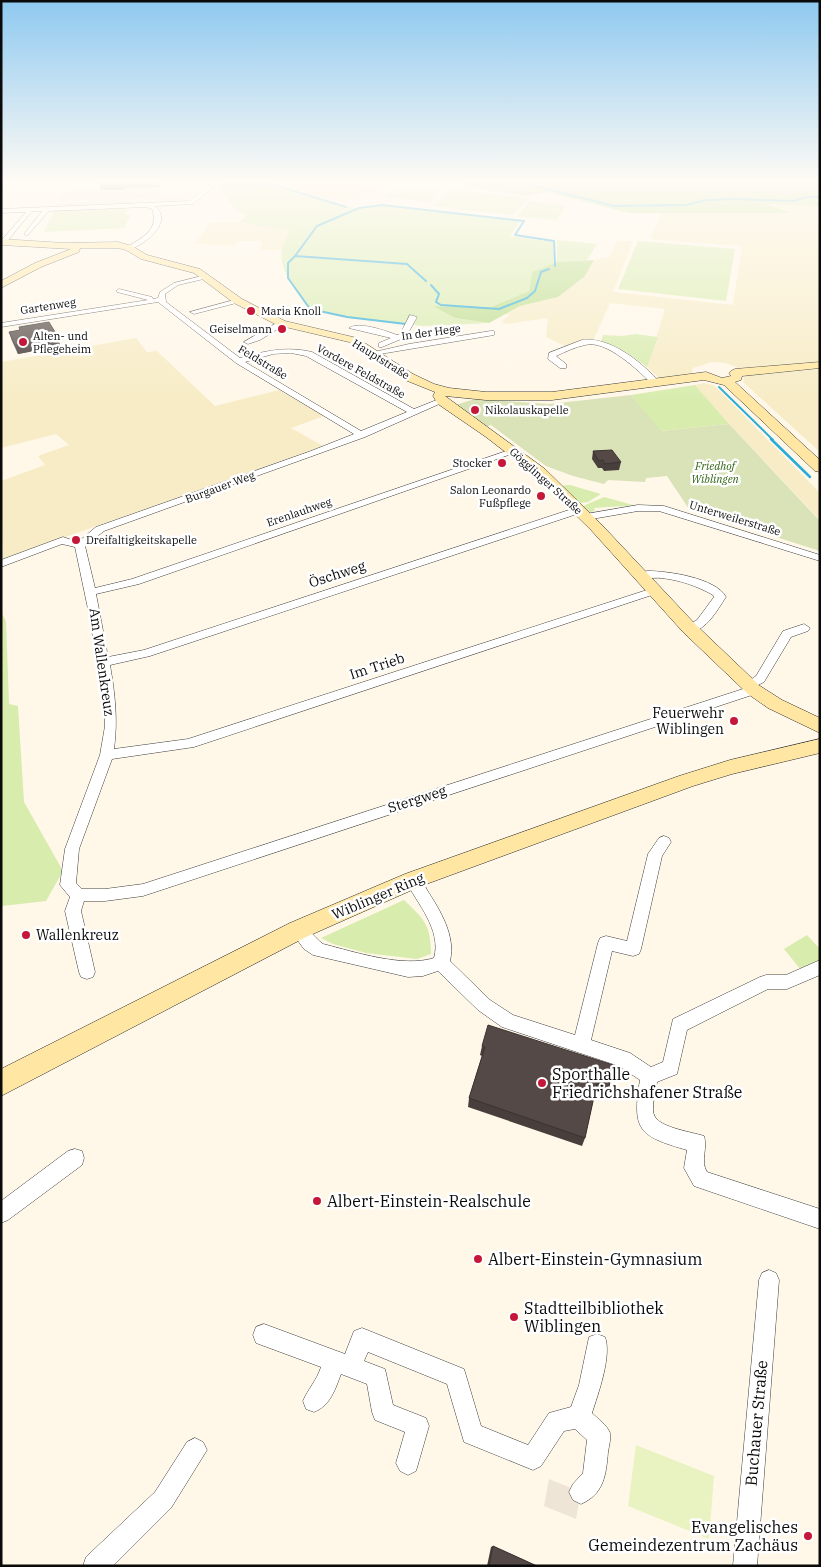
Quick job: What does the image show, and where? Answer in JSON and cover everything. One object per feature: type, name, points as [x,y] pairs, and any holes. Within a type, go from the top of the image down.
[{"type":"main road","points":[[1,285],[58,256]]},
{"type":"main road","name":"Hauptstraße","points":[[144,256],[191,269],[206,277],[238,301],[283,324],[344,337],[362,345],[404,374],[444,395]]},
{"type":"main road","points":[[444,395],[552,396],[706,376],[713,380],[820,365]]},
{"type":"main road","points":[[706,376],[705,372],[707,370],[720,368],[820,468]]},
{"type":"main road","name":"Gögglinger Straße","points":[[444,395],[540,472],[583,513],[689,628],[751,688],[791,713],[820,726]]},
{"type":"main road","name":"Gögglinger Straße","points":[[791,713],[820,740]]},
{"type":"main road","name":"Wiblinger Ring","points":[[1,1083],[36,1062],[298,930],[413,880],[686,781],[730,767],[820,746]]},
{"type":"main road","name":"Wiblinger Ring","points":[[775,757],[820,760]]},
{"type":"street","points":[[159,300],[164,291],[172,285],[206,277]]},
{"type":"street","name":"Feldstraße","points":[[119,291],[159,300],[238,361],[362,435]]},
{"type":"street","name":"Gartenweg","points":[[1,325],[159,300]]},
{"type":"street","points":[[194,312],[238,301]]},
{"type":"street","points":[[387,350],[381,346],[399,338],[406,331],[414,317]]},
{"type":"street","points":[[248,342],[258,339],[272,328],[283,324]]},
{"type":"street","points":[[353,328],[380,331],[399,338]]},
{"type":"street","name":"In der Hege","points":[[374,353],[490,333]]},
{"type":"street","points":[[562,366],[552,359],[552,355],[585,342],[596,342],[628,357],[656,383]]},
{"type":"street","name":"Vordere Feldstraße","points":[[238,361],[274,351],[300,351],[309,354],[414,413]]},
{"type":"street","name":"Burgauer Weg","points":[[80,545],[100,529],[208,492],[362,435],[414,413],[444,395]]},
{"type":"street","name":"Erenlauhweg","points":[[91,592],[135,582],[514,451]]},
{"type":"street","name":"Gögglinger Straße","points":[[583,513],[642,508]]},
{"type":"street","name":"Unterweilerstraße","points":[[642,508],[663,509],[820,558]]},
{"type":"street","name":"Öschweg","points":[[103,662],[146,653],[583,513]]},
{"type":"street","points":[[1,564],[63,540],[80,545]]},
{"type":"street","name":"Am Wallenkreuz","points":[[75,893],[68,885],[72,849],[107,755],[111,726],[110,702],[91,592],[80,545]]},
{"type":"street","points":[[640,575],[652,572],[666,574],[718,593],[719,599],[703,621],[689,628]]},
{"type":"street","name":"Im Trieb","points":[[107,755],[189,744],[654,591]]},
{"type":"street","points":[[751,688],[762,677],[787,634],[804,628]]},
{"type":"street","name":"Stergweg","points":[[75,893],[105,895],[143,890],[751,688]]},
{"type":"street","points":[[581,1045],[606,943],[633,949],[655,854],[664,842]]},
{"type":"street","points":[[298,930],[310,944],[319,950],[339,955],[408,970],[423,969],[441,963],[445,955],[440,930],[413,880]]},
{"type":"street","points":[[75,893],[74,911],[86,972]]},
{"type":"street","points":[[441,963],[484,1005],[508,1021],[624,1059],[649,1076]]},
{"type":"street","points":[[649,1076],[671,1068],[679,1025],[756,986],[766,982],[787,982],[820,967]]},
{"type":"street","points":[[649,1076],[645,1113],[647,1122],[653,1129],[697,1144],[694,1168],[700,1179],[820,1219]]},
{"type":"street","points":[[1,1213],[75,1158]]},
{"type":"street","name":"Buchauer Straße","points":[[745,1566],[769,1280]]},
{"type":"street","points":[[264,1335],[377,1377],[383,1412],[418,1426],[408,1463]]},
{"type":"street","points":[[314,1401],[362,1339],[456,1377],[472,1434],[533,1458],[557,1421],[579,1417]]},
{"type":"street","points":[[579,1417],[590,1384],[597,1345]]},
{"type":"street","points":[[579,1417],[599,1435],[594,1478],[581,1492]]},
{"type":"street","points":[[95,1566],[162,1500],[195,1450]]},
{"type":"shaded area","points":[[609,256],[627,256],[613,292],[733,305],[740,256],[820,256],[820,362],[741,369],[726,363],[712,362],[693,368],[691,375],[661,380],[647,367],[665,309],[610,303],[593,341],[582,340],[567,347],[546,337],[548,318],[506,324],[501,322],[510,315],[505,314],[520,306],[558,297],[585,276],[594,260]]},
{"type":"shaded area","points":[[136,338],[147,352],[157,351],[215,406],[279,390],[324,416],[291,428],[323,446],[3,559],[1,481],[45,465],[38,456],[69,445],[56,434],[1,448],[1,362]]},
{"type":"shaded area","points":[[820,369],[820,452],[743,382],[745,376]]},
{"type":"shaded area","points":[[704,383],[715,386],[820,493],[820,520],[729,424],[695,385]]},
{"type":"shaded area","points":[[549,1479],[581,1492],[576,1519],[544,1506]]},
{"type":"green space","points":[[553,256],[553,264],[532,272],[529,291],[488,308],[434,306],[455,318],[489,323],[423,326],[349,317],[310,309],[290,281],[281,257]]},
{"type":"green space","points":[[557,256],[589,256],[587,260],[557,262]]},
{"type":"green space","points":[[632,256],[734,256],[726,301],[618,289]]},
{"type":"green space","points":[[594,260],[585,276],[558,297],[520,306],[489,323],[455,318],[433,306],[488,308],[529,291],[532,272],[557,262]]},
{"type":"green space","points":[[635,334],[658,337],[647,367],[626,352],[601,341],[603,335],[623,336]]},
{"type":"green space","points":[[695,385],[729,424],[660,431],[631,395]]},
{"type":"green space","name":"Friedhof Wiblingen","points":[[631,395],[661,431],[729,424],[820,521],[820,551],[689,509],[667,476],[646,478],[645,482],[608,480],[604,484],[573,476],[546,466],[491,425],[485,427],[455,405],[475,399],[549,404]]},
{"type":"green space","points":[[570,485],[601,494],[588,502],[580,503],[568,491],[565,492],[562,486]]},
{"type":"green space","points":[[604,497],[633,505],[594,508],[595,511],[590,512],[583,506]]},
{"type":"green space","points":[[1,612],[6,621],[9,704],[18,706],[24,802],[63,871],[46,901],[2,906]]},
{"type":"green space","points":[[404,900],[417,912],[428,929],[431,954],[417,959],[366,953],[333,944],[321,938]]},
{"type":"green space","points":[[807,935],[820,949],[820,961],[801,970],[784,949]]},
{"type":"green space","points":[[636,1445],[714,1476],[709,1539],[628,1506]]},
{"type":"building","points":[[49,322],[58,337],[15,345],[9,332],[20,330],[19,327]]},
{"type":"building","points":[[612,450],[621,462],[605,464],[603,460],[599,461],[593,451]]},
{"type":"building","name":"Sporthalle Friedrichshafener Straße","points":[[488,1025],[613,1065],[609,1087],[597,1083],[585,1138],[469,1098],[485,1047],[482,1046]]},
{"type":"building","points":[[493,1546],[537,1566],[489,1566]]},
{"type":"waterway","points":[[295,256],[288,263],[288,278],[310,309],[347,317],[406,324]]},
{"type":"waterway","points":[[297,256],[407,264],[426,281]]},
{"type":"waterway","points":[[555,256],[555,266]]},
{"type":"waterway","points":[[431,285],[439,294],[436,302],[441,305],[499,309],[527,298],[535,291],[541,272],[549,269]]},
{"type":"waterway","points":[[719,387],[773,440]]},
{"type":"waterway","points":[[771,439],[810,477]]},
{"type":"place","name":"Maria Knoll","points":[[251,311]]},
{"type":"place","name":"Geiselmann","points":[[282,329]]},
{"type":"place","name":"Alten- und Pflegeheim","points":[[23,342]]},
{"type":"place","name":"Nikolauskapelle","points":[[475,410]]},
{"type":"place","name":"Stocker","points":[[502,463]]},
{"type":"place","name":"Salon Leonardo Fußpflege","points":[[541,496]]},
{"type":"place","name":"Dreifaltigkeitskapelle","points":[[76,540]]},
{"type":"place","name":"Feuerwehr Wiblingen","points":[[734,721]]},
{"type":"place","name":"Wallenkreuz","points":[[26,935]]},
{"type":"place","name":"Sporthalle Friedrichshafener Straße","points":[[542,1083]]},
{"type":"place","name":"Albert-Einstein-Realschule","points":[[317,1201]]},
{"type":"place","name":"Albert-Einstein-Gymnasium","points":[[478,1259]]},
{"type":"place","name":"Stadtteilbibliothek Wiblingen","points":[[514,1317]]},
{"type":"place","name":"Evangelisches Gemeindezentrum Zachäus","points":[[808,1536]]}]
